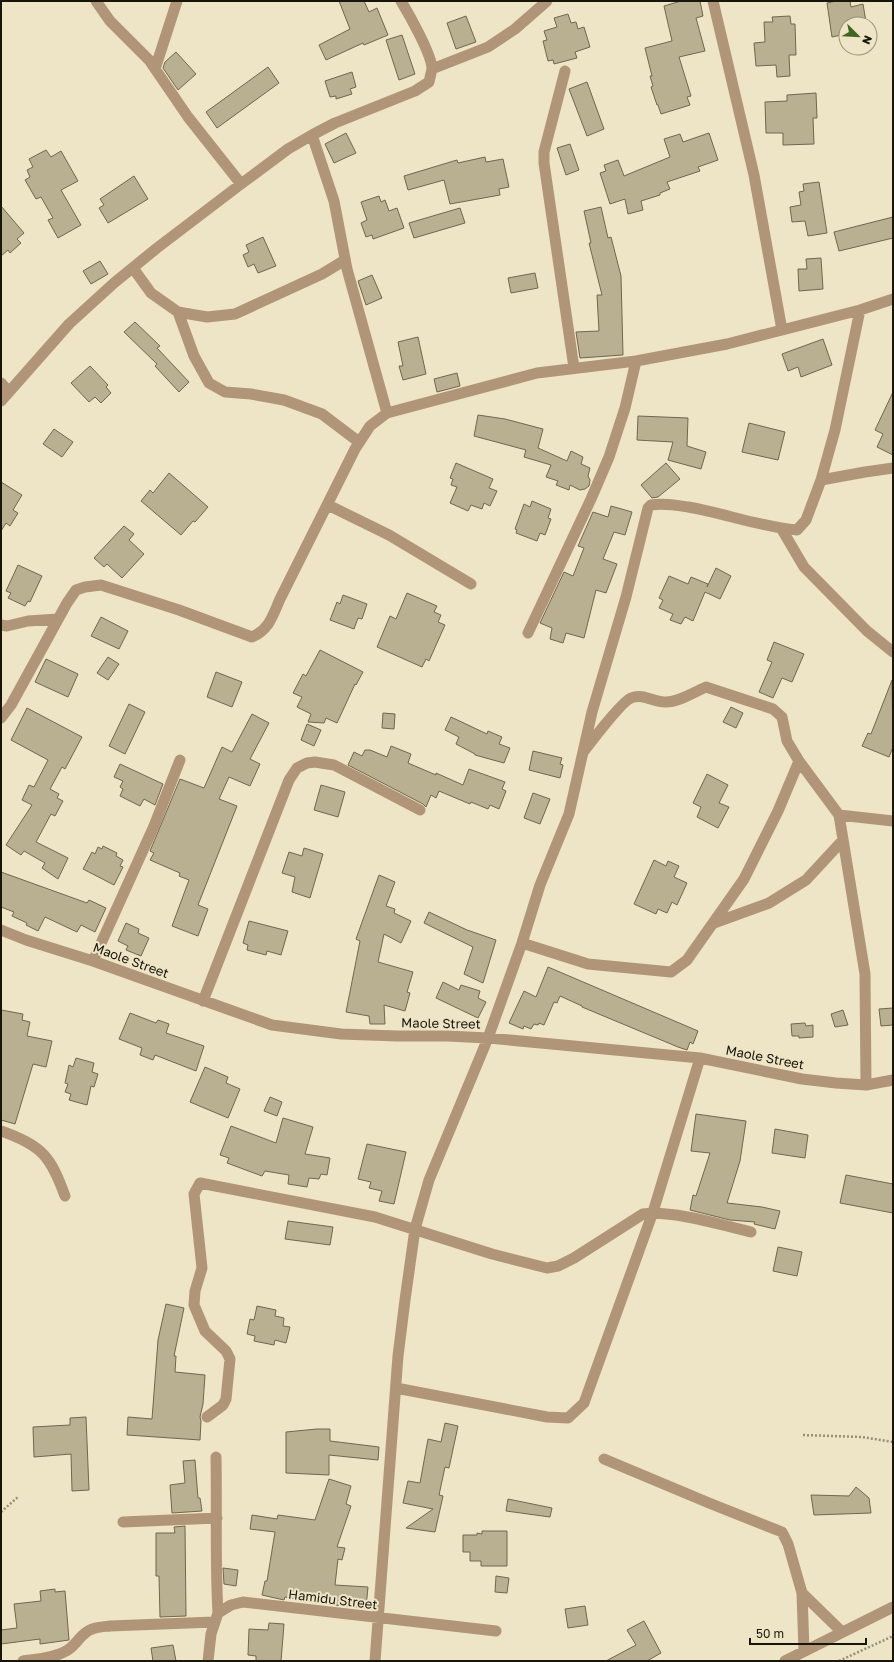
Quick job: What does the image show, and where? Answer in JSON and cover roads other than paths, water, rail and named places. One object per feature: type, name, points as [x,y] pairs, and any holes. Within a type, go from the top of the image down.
[{"type":"street","points":[[96,1],[110,20],[149,60],[188,117],[241,184]]},
{"type":"street","points":[[155,69],[177,1]]},
{"type":"street","points":[[1,402],[69,324],[132,268],[241,184],[288,149],[312,135],[335,123],[415,91],[429,82],[432,69],[425,46],[407,10],[400,1]]},
{"type":"street","points":[[432,69],[488,47],[515,30],[547,1]]},
{"type":"street","points":[[713,1],[754,175],[782,330]]},
{"type":"street","points":[[565,71],[544,152],[544,163],[574,368]]},
{"type":"street","points":[[312,135],[334,201],[345,260],[386,412]]},
{"type":"street","points":[[132,268],[151,294],[178,312],[207,317],[235,314],[322,274],[345,260]]},
{"type":"street","points":[[1,718],[11,705],[66,603],[76,590],[85,587],[101,585],[179,610],[252,637],[260,634],[269,625],[287,585],[359,442],[370,426],[386,412],[537,373],[636,361],[727,344],[860,310],[893,299]]},
{"type":"street","points":[[375,1661],[377,1618],[404,1300],[416,1229],[429,1180],[488,1038],[522,943],[540,886],[569,814],[581,754],[609,651],[626,597],[648,508],[651,505],[663,503],[707,510],[781,528],[797,530],[806,520],[821,480],[835,430],[860,310]]},
{"type":"street","points":[[178,312],[194,356],[209,383],[226,392],[251,394],[284,400],[322,414],[359,442]]},
{"type":"street","points":[[528,633],[591,499],[609,457],[625,408],[636,361]]},
{"type":"street","points":[[1,383],[9,392]]},
{"type":"street","points":[[821,480],[893,468]]},
{"type":"street","points":[[328,505],[389,535],[471,584]]},
{"type":"street","points":[[781,528],[804,567],[867,631],[893,652]]},
{"type":"street","points":[[1,625],[7,626],[58,619]]},
{"type":"street","points":[[581,754],[630,698],[643,696],[665,703],[678,701],[687,695],[706,687],[773,709],[782,717],[787,741],[799,761],[839,815],[865,974],[866,1085]]},
{"type":"street","points":[[93,961],[154,826],[180,760]]},
{"type":"street","points":[[522,943],[588,964],[671,972],[687,960],[744,879],[778,811],[799,761]]},
{"type":"street","points":[[204,1001],[290,780],[297,768],[308,763],[315,762],[334,766],[420,810]]},
{"type":"street","points":[[839,815],[893,821]]},
{"type":"street","points":[[714,923],[769,903],[806,880],[843,840]]},
{"type":"street","name":"Maole Street","points":[[1,930],[272,1025],[341,1034],[488,1038],[700,1058],[802,1079],[866,1085],[893,1080]]},
{"type":"street","points":[[396,1388],[547,1417],[568,1418],[584,1403],[653,1212],[700,1058]]},
{"type":"street","points":[[1,1131],[27,1142],[40,1150],[52,1164],[65,1196]]},
{"type":"street","points":[[207,1417],[223,1405],[226,1399],[230,1359],[226,1351],[205,1331],[194,1305],[195,1291],[202,1268],[194,1194],[200,1183],[375,1217],[492,1254],[547,1268],[558,1266],[574,1258],[643,1214],[653,1212],[751,1232]]},
{"type":"street","points":[[208,1661],[211,1634],[216,1618],[216,1456]]},
{"type":"street","points":[[604,1459],[782,1532],[788,1544],[802,1593],[804,1651]]},
{"type":"street","points":[[123,1522],[217,1518]]},
{"type":"street","points":[[802,1593],[842,1632]]},
{"type":"street","name":"Hamidu Street","points":[[216,1618],[231,1606],[243,1602],[496,1631]]},
{"type":"street","points":[[785,1661],[893,1607]]},
{"type":"street","points":[[23,1661],[42,1659],[66,1652],[84,1633],[94,1628],[216,1618]]}]
